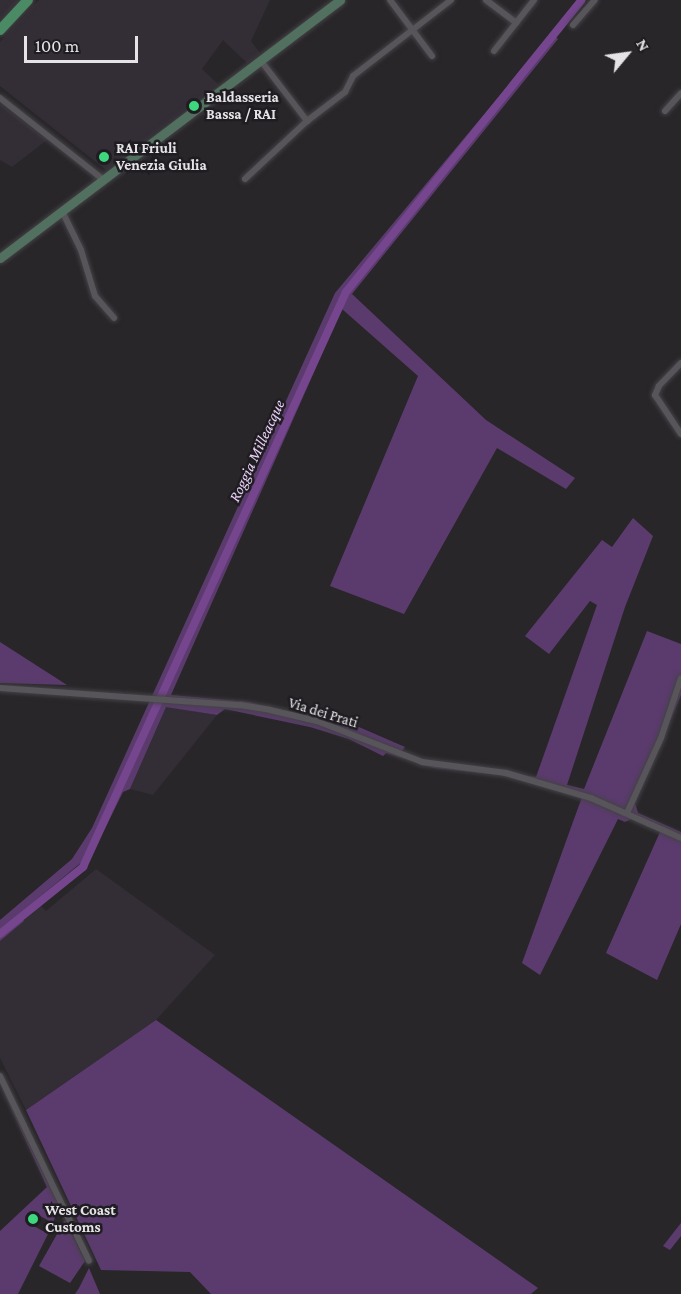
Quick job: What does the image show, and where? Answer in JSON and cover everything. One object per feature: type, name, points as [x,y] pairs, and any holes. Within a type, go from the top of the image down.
[{"type":"main road","points":[[0,30],[28,0]]},
{"type":"street","points":[[0,258],[340,0]]},
{"type":"street","points":[[390,0],[432,56]]},
{"type":"street","points":[[245,179],[307,121],[345,92],[353,76],[451,0]]},
{"type":"street","points":[[486,0],[516,23]]},
{"type":"street","points":[[494,51],[534,0]]},
{"type":"street","points":[[573,25],[595,0]]},
{"type":"street","points":[[261,61],[307,121]]},
{"type":"street","points":[[665,111],[681,93]]},
{"type":"street","points":[[0,98],[104,180]]},
{"type":"street","points":[[62,211],[81,250],[95,296],[114,318]]},
{"type":"street","points":[[681,363],[659,386],[655,395],[681,434]]},
{"type":"street","points":[[627,813],[661,738],[681,678]]},
{"type":"street","name":"Via dei Prati","points":[[0,688],[240,705],[317,721],[422,762],[506,773],[591,798],[681,838]]},
{"type":"street","points":[[0,1076],[90,1261]]},
{"type":"shaded area","points":[[0,0],[18,0],[0,19]]},
{"type":"shaded area","points":[[39,0],[270,0],[251,41],[260,53],[247,63],[223,40],[202,69],[218,84],[106,170],[0,86],[0,42]]},
{"type":"shaded area","points":[[552,33],[558,39],[352,294],[486,420],[575,478],[566,489],[497,448],[404,614],[330,586],[418,376],[342,309],[171,695],[249,702],[342,725],[345,721],[405,747],[401,752],[424,760],[536,777],[597,605],[590,601],[549,654],[525,636],[602,540],[612,547],[633,518],[653,536],[625,607],[567,785],[584,789],[647,631],[681,644],[681,695],[635,803],[638,813],[681,832],[681,924],[657,980],[606,953],[660,832],[631,819],[625,822],[618,819],[540,975],[522,963],[582,797],[500,775],[434,768],[386,753],[383,756],[349,739],[310,727],[225,709],[217,715],[166,707],[130,789],[123,792],[88,863],[83,861],[19,914],[24,921],[0,941],[0,920],[72,859],[92,828],[335,293]]},
{"type":"shaded area","points":[[0,104],[47,140],[12,167],[0,160]]},
{"type":"shaded area","points":[[0,642],[67,685],[0,683]]},
{"type":"shaded area","points":[[166,706],[217,715],[153,795],[130,789]]},
{"type":"shaded area","points":[[96,869],[215,955],[156,1020],[26,1110],[0,1058],[0,941],[40,905],[46,911]]},
{"type":"shaded area","points":[[156,1020],[538,1288],[531,1294],[211,1294],[190,1272],[101,1270],[26,1110]]},
{"type":"shaded area","points":[[0,1084],[59,1206],[53,1223],[31,1211],[25,1221],[48,1234],[18,1294],[0,1294],[0,1231],[47,1187]]},
{"type":"shaded area","points":[[65,1220],[85,1261],[70,1283],[39,1266]]},
{"type":"shaded area","points":[[681,1223],[681,1236],[670,1250],[663,1246]]},
{"type":"shaded area","points":[[89,1268],[100,1294],[75,1294],[79,1288]]},
{"type":"waterway","name":"Roggia Milleacque","points":[[0,934],[83,867],[346,292],[582,0]]},
{"type":"place","name":"Baldasseria Bassa / RAI","points":[[194,106]]},
{"type":"place","name":"RAI Friuli Venezia Giulia","points":[[104,157]]},
{"type":"place","name":"West Coast Customs","points":[[33,1219]]}]
